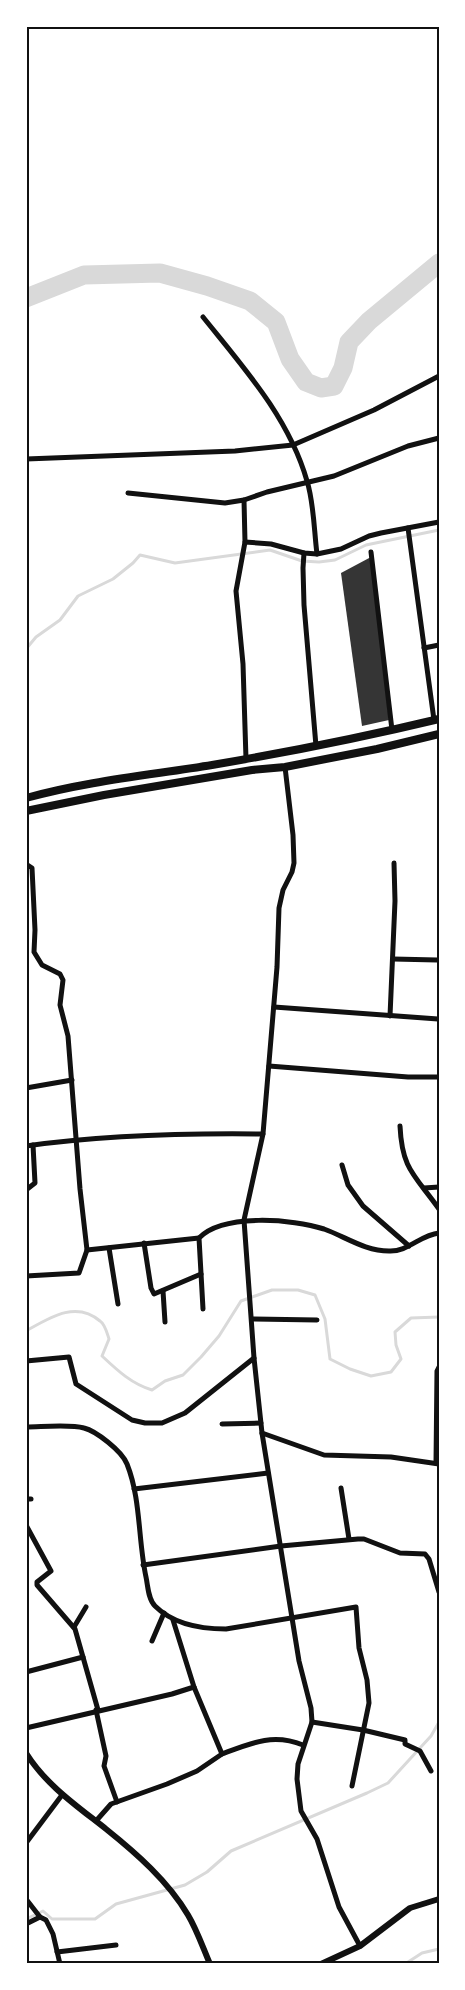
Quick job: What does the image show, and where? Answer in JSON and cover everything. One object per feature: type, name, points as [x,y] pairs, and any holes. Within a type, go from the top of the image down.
[{"type":"highway","points":[[26,798],[68,788],[246,759],[374,735],[436,720]]},
{"type":"highway","points":[[26,811],[104,795],[252,770],[285,767],[377,749],[439,734]]},
{"type":"highway","points":[[374,735],[377,749]]},
{"type":"highway","points":[[213,764],[217,776]]},
{"type":"street","points":[[203,317],[266,396],[293,445],[308,482],[317,554]]},
{"type":"street","points":[[26,459],[235,452],[293,445],[374,410],[439,376]]},
{"type":"street","points":[[128,493],[225,503],[244,500],[353,469],[419,442],[439,438]]},
{"type":"street","points":[[244,500],[245,544],[236,591],[243,673],[246,759]]},
{"type":"street","points":[[245,544],[271,544],[304,555],[317,554],[341,549],[369,536],[408,530],[439,522]]},
{"type":"street","points":[[408,530],[436,720]]},
{"type":"street","points":[[371,552],[392,730]]},
{"type":"street","points":[[304,555],[302,568],[309,685],[316,746]]},
{"type":"street","points":[[424,648],[439,646]]},
{"type":"street","points":[[285,767],[294,855],[292,872],[283,890],[279,908],[279,942],[263,1134],[244,1220],[254,1358],[262,1434],[291,1617],[299,1661],[311,1708],[312,1722],[298,1764],[297,1779],[301,1812],[317,1839],[339,1907],[360,1946]]},
{"type":"street","points":[[390,1016],[396,901],[394,863]]},
{"type":"street","points":[[26,864],[32,868],[35,930],[34,952],[42,965],[60,974],[64,980],[60,1005],[68,1036],[80,1189],[87,1250],[79,1272],[26,1276]]},
{"type":"street","points":[[393,959],[437,960]]},
{"type":"street","points":[[274,1006],[438,1019]]},
{"type":"street","points":[[269,1066],[408,1077],[439,1076]]},
{"type":"street","points":[[26,1088],[72,1080]]},
{"type":"street","points":[[400,1126],[401,1146],[409,1171],[439,1209]]},
{"type":"street","points":[[26,1146],[76,1139],[143,1135],[263,1134]]},
{"type":"street","points":[[26,1190],[35,1183],[33,1145]]},
{"type":"street","points":[[342,1165],[348,1185],[363,1206],[409,1246]]},
{"type":"street","points":[[424,1188],[439,1187]]},
{"type":"street","points":[[26,1217],[26,1230]]},
{"type":"street","points":[[87,1250],[199,1238],[214,1227],[244,1220],[305,1224],[326,1230],[376,1250],[401,1250],[428,1235],[439,1233]]},
{"type":"street","points":[[199,1238],[203,1310]]},
{"type":"street","points":[[144,1244],[152,1293],[156,1295],[201,1274]]},
{"type":"street","points":[[109,1248],[118,1304]]},
{"type":"street","points":[[163,1292],[165,1322]]},
{"type":"street","points":[[252,1320],[317,1320]]},
{"type":"street","points":[[26,1361],[69,1357],[76,1384],[132,1420],[145,1423],[170,1421],[185,1412],[254,1358]]},
{"type":"street","points":[[262,1434],[316,1453],[331,1456],[391,1457],[438,1464],[437,1371],[439,1367]]},
{"type":"street","points":[[222,1424],[261,1422]]},
{"type":"street","points":[[26,1427],[82,1427],[93,1431],[112,1446],[125,1460],[134,1489],[143,1565],[152,1602],[173,1620],[208,1628],[226,1629],[356,1607],[359,1648],[369,1693],[368,1711],[352,1786]]},
{"type":"street","points":[[134,1489],[268,1473]]},
{"type":"street","points":[[342,1488],[349,1539]]},
{"type":"street","points":[[26,1525],[50,1570],[50,1573],[36,1584],[74,1627],[97,1710],[106,1756],[104,1766],[117,1802]]},
{"type":"street","points":[[143,1565],[281,1546],[349,1539],[364,1540],[400,1553],[425,1554],[429,1559],[439,1592]]},
{"type":"street","points":[[74,1627],[86,1607]]},
{"type":"street","points":[[152,1641],[164,1613]]},
{"type":"street","points":[[173,1620],[194,1687],[222,1754]]},
{"type":"street","points":[[26,1672],[83,1657]]},
{"type":"street","points":[[26,1728],[172,1694],[194,1687]]},
{"type":"street","points":[[312,1722],[363,1730],[405,1740],[405,1744],[418,1750],[431,1771]]},
{"type":"street","points":[[96,1821],[108,1806],[182,1778],[212,1763],[222,1754],[256,1741],[283,1740],[303,1745]]},
{"type":"street","points":[[26,1752],[30,1764],[62,1795],[129,1848],[166,1884],[188,1915],[210,1964]]},
{"type":"street","points":[[26,1843],[62,1795]]},
{"type":"street","points":[[321,1964],[360,1946],[410,1908],[439,1899]]},
{"type":"street","points":[[26,1900],[37,1914],[46,1920],[53,1934],[60,1964]]},
{"type":"street","points":[[26,1924],[37,1914]]},
{"type":"street","points":[[57,1952],[116,1946]]},
{"type":"building","points":[[371,557],[389,720],[362,726],[341,573]]},
{"type":"waterway","points":[[26,298],[84,275],[160,273],[207,286],[250,301],[276,322],[290,359],[306,382],[321,388],[334,386],[343,368],[349,342],[369,321],[439,263]]},
{"type":"waterway","points":[[26,649],[36,637],[60,620],[78,596],[113,579],[140,555],[175,563],[270,550],[302,561],[319,562],[335,560],[366,545],[439,530]]},
{"type":"waterway","points":[[26,1331],[63,1313],[82,1312],[91,1315],[103,1324],[109,1339],[102,1356],[132,1381],[152,1390],[165,1381],[183,1375],[219,1336],[241,1301],[272,1290],[298,1290],[315,1295],[325,1319],[330,1359],[350,1369],[371,1376],[391,1372],[401,1359],[396,1345],[395,1332],[411,1318],[439,1317]]},
{"type":"waterway","points":[[26,1919],[43,1911],[52,1919],[95,1919],[116,1904],[185,1885],[207,1872],[231,1851],[388,1783],[431,1736],[439,1722]]},
{"type":"waterway","points":[[405,1964],[422,1953],[439,1949]]}]
